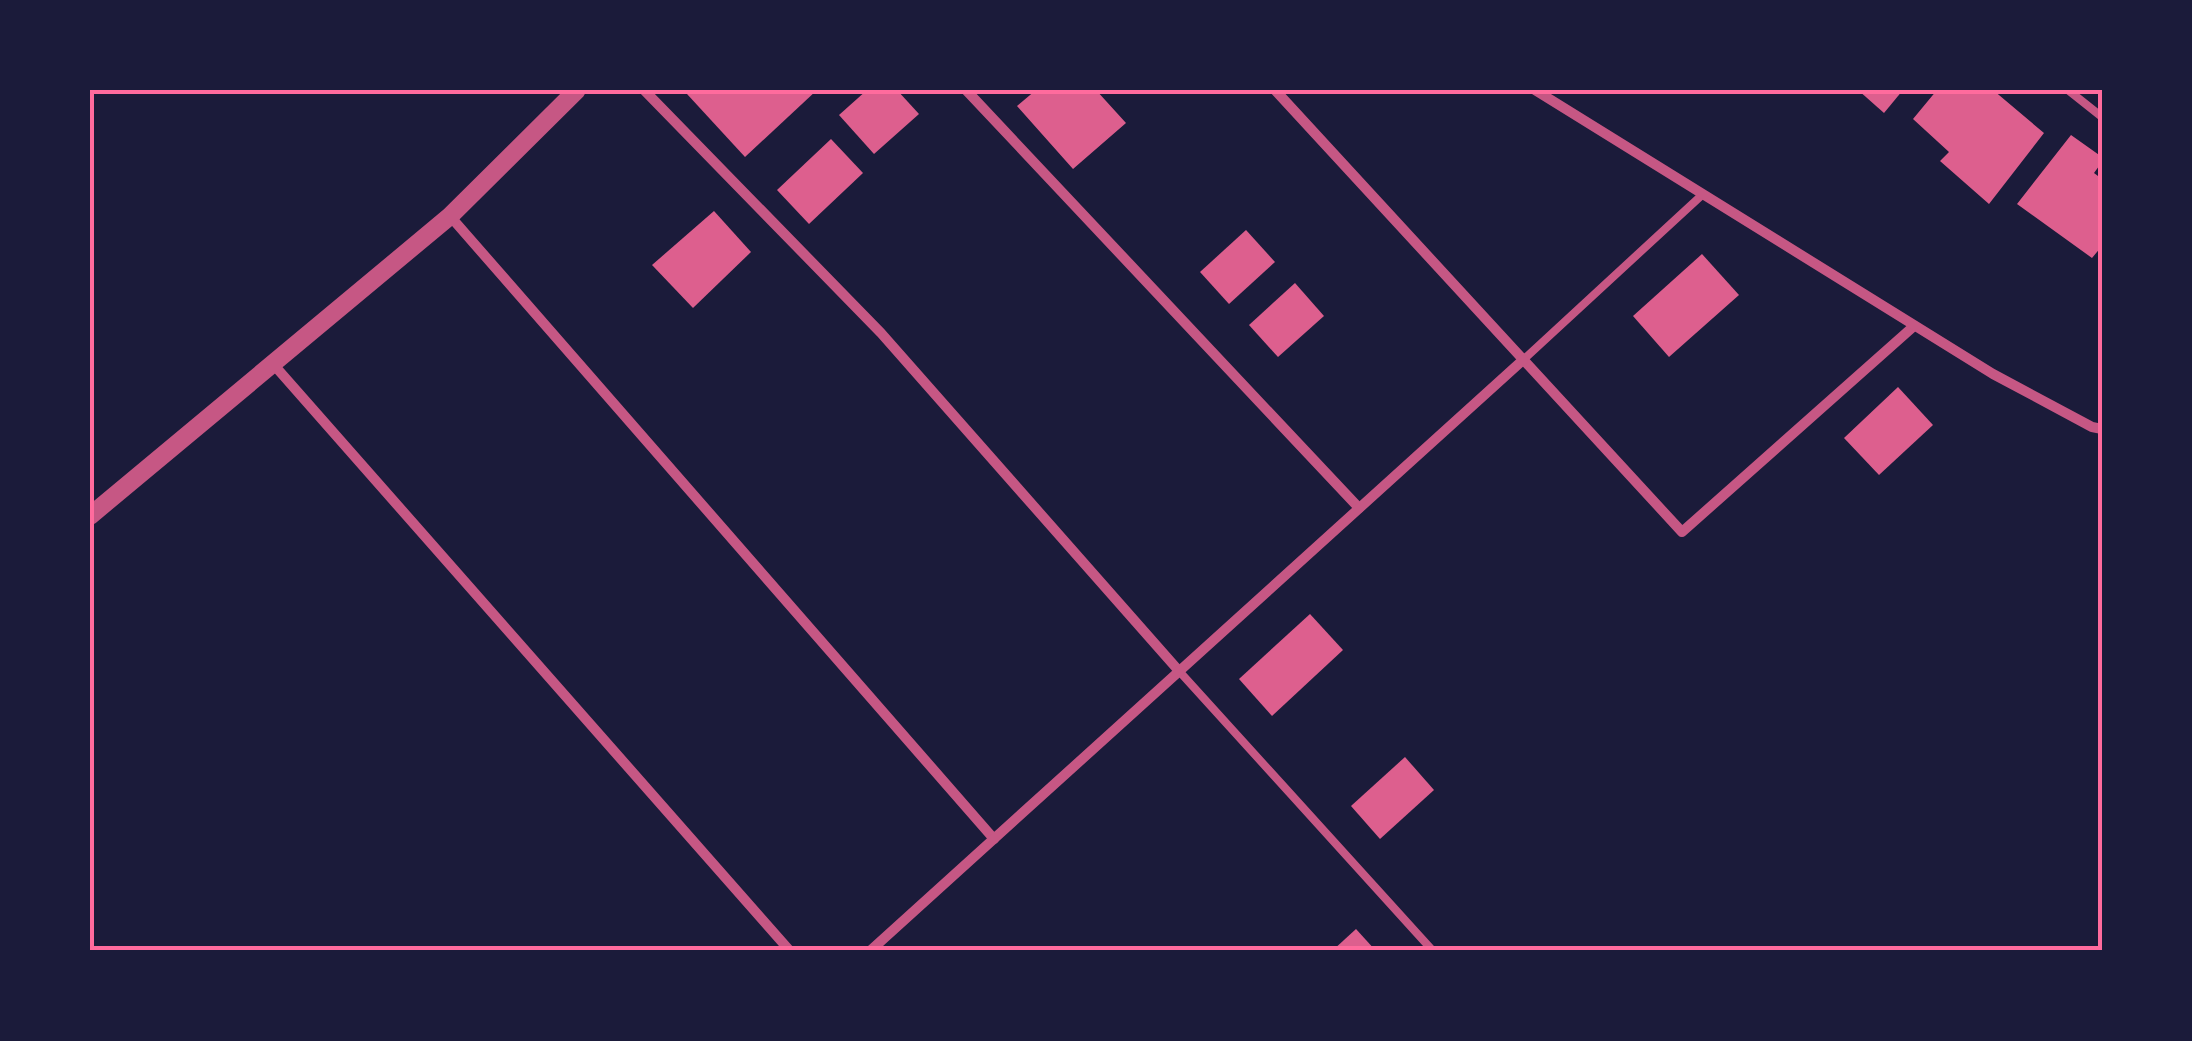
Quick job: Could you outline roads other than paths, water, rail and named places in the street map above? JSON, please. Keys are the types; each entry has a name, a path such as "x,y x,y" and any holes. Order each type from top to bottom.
{"street":[{"path":"90,516 450,216 577,90"},
{"path":"644,90 880,333 1180,671"},
{"path":"966,90 1360,508"},
{"path":"1275,90 1682,532 1914,326"},
{"path":"1535,90 1993,374 2097,428"},
{"path":"450,216 994,839"},
{"path":"870,951 1523,360"},
{"path":"274,366 790,951"}],"lane":[{"path":"2068,90 2102,117"},
{"path":"1523,360 1702,195"},
{"path":"1180,671 1433,951"}]}
